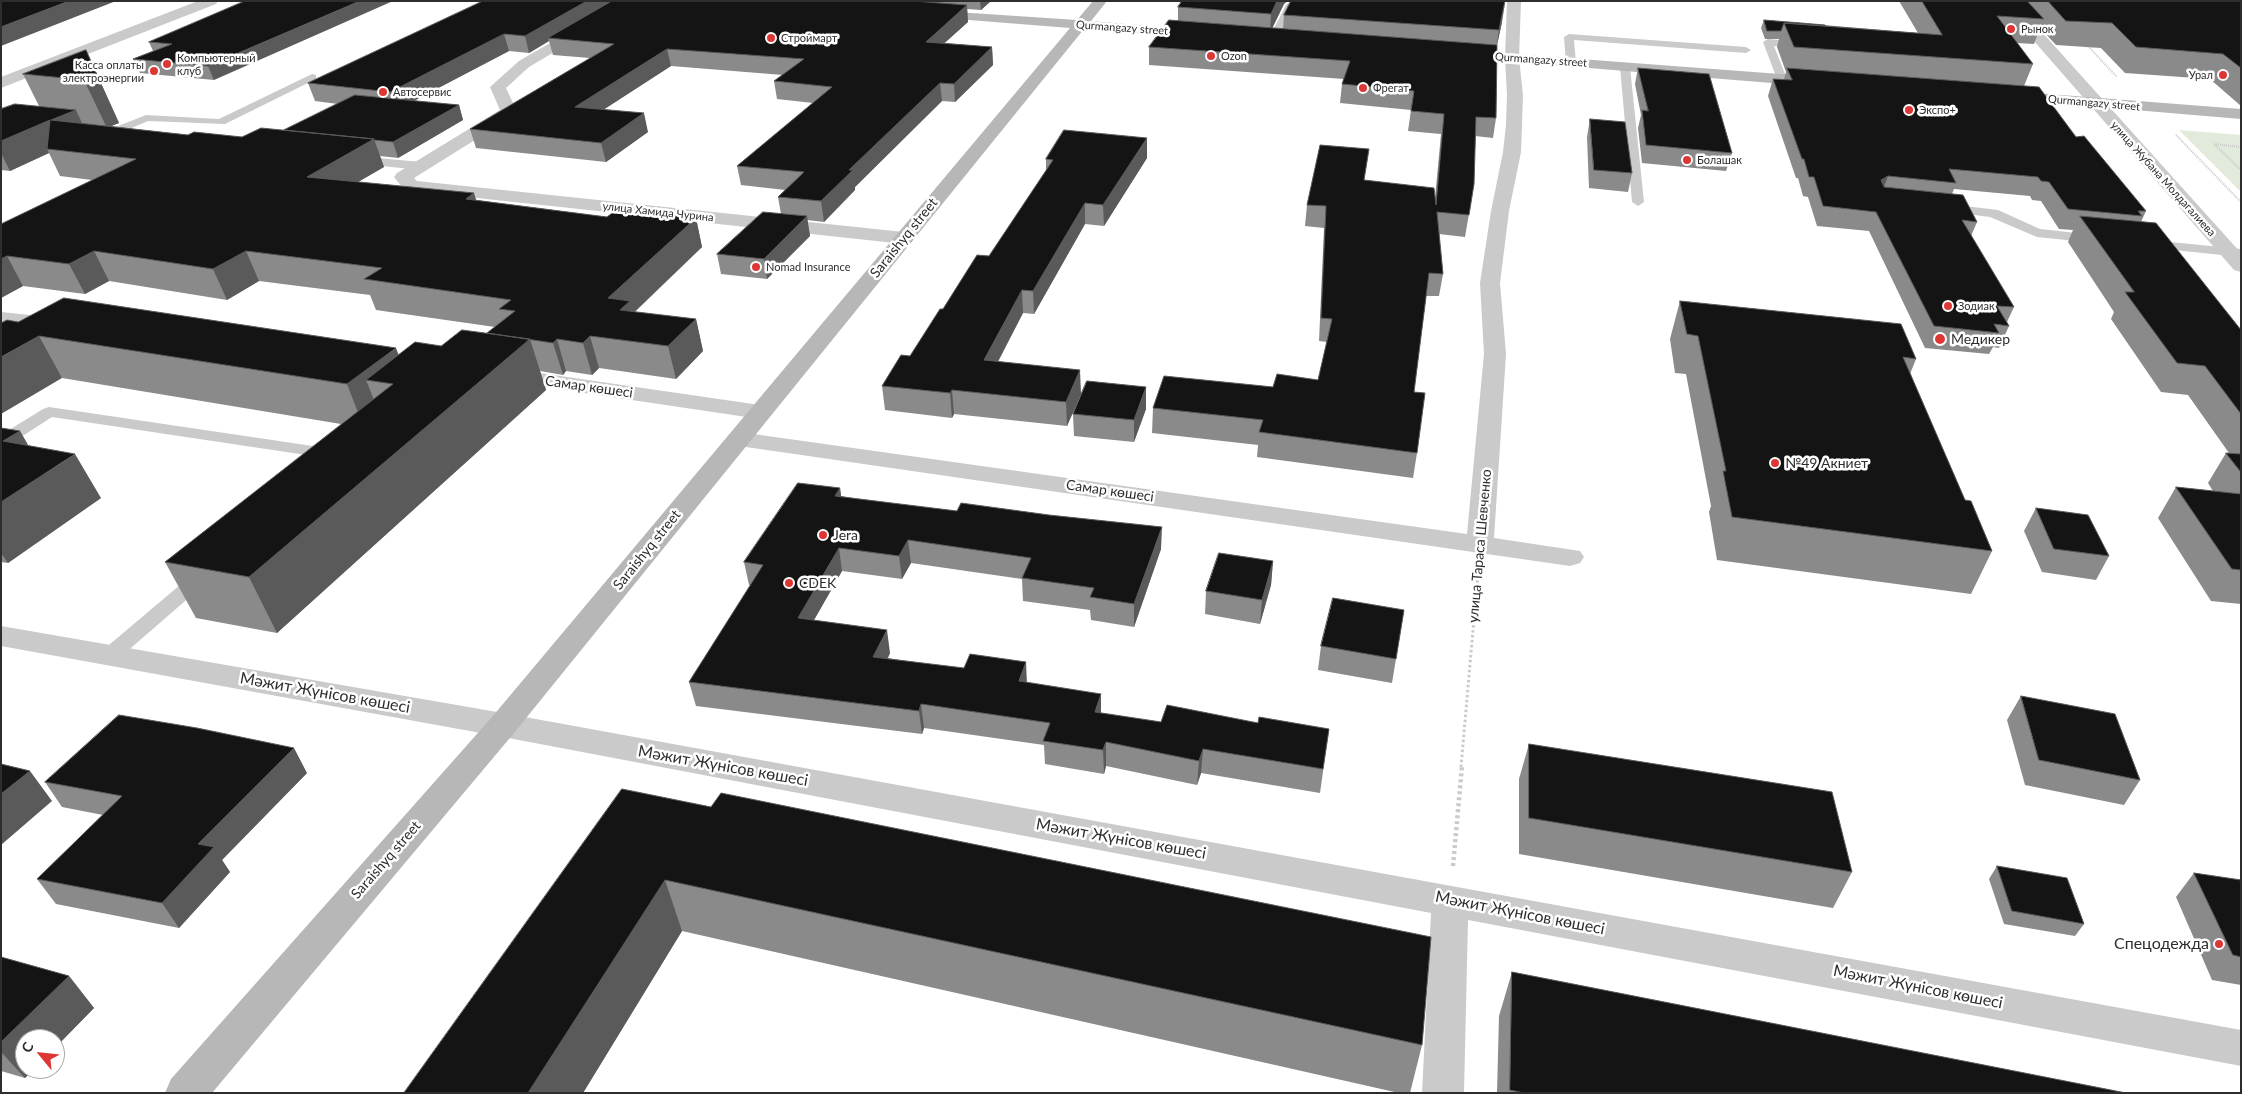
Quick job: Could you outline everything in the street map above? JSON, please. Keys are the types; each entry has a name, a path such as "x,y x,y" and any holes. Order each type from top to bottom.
{"street":[{"path":"1,83 211,1"},
{"path":"422,166 510,112 498,87 524,64 633,1"},
{"name":"Saraishyq street","path":"186,1093 503,725 1100,1"},
{"name":"улица Тараса Шевченко","path":"1480,543 1495,354 1490,282 1500,211 1512,152 1515,95 1512,58 1514,1"},
{"name":"улица Жубана Молдагалиева","path":"2006,1 2095,103 2234,252 2241,266"},
{"name":"Qurmangazy street","path":"913,12 1215,35"},
{"path":"1254,38 1292,41"},
{"name":"Qurmangazy street","path":"1447,53 1831,83"},
{"name":"Qurmangazy street","path":"1997,95 2241,114"},
{"name":"улица Хамида Чурина","path":"422,166 403,178 412,186 904,238"},
{"path":"1,318 68,326"},
{"name":"Самар көшесі","path":"479,372 760,412"},
{"name":"Самар көшесі","path":"739,438 1570,557"},
{"name":"Мәжит Жүнісов көшесі","path":"1,636 503,725 2241,1048"},
{"path":"1443,1093 1450,900"}],"lane":[{"path":"1273,40 1291,5 1302,2"},
{"path":"1571,63 1569,37 1746,50"},
{"path":"1782,79 1768,42 1815,46"},
{"path":"1625,67 1638,202"},
{"path":"109,134 146,118 221,122 312,77"},
{"path":"89,132 138,137"},
{"path":"343,158 422,166"},
{"path":"1937,207 1993,213 2037,233 2104,239"},
{"path":"2132,242 2234,252"},
{"path":"34,338 68,326"},
{"path":"1,442 49,412 347,453 328,468"},
{"path":"110,655 215,565"}],"path":[{"path":"2241,146 2214,144 2241,170"},
{"name":"улица Тараса Шевченко","path":"1450,900 1480,543"}],"green space":[{"path":"2179,130 2241,135 2241,192"}],"building":[{"path":"1,1 69,1 1,27"},
{"path":"245,1 360,1 208,66 133,59 172,44 149,42"},
{"path":"483,1 587,1 525,36 504,34 390,92 308,83"},
{"path":"612,1 913,1 967,5 926,42 992,47 954,84 940,83 849,170 853,170 821,201 778,197 804,172 737,166 832,87 774,81 804,59 667,49 575,107 644,113 601,143 470,129 614,44 548,38"},
{"path":"1182,1 1277,1 1271,14 1178,7"},
{"path":"1291,1 1505,1 1499,30 1284,15"},
{"path":"1922,1 2027,1 2044,19 1997,16 2033,64 1794,47 1784,23 1942,35"},
{"path":"2048,1 2241,1 2241,68 2223,54 2136,47 2112,23 2066,21"},
{"path":"1169,20 1497,45 1496,118 1476,117 1474,184 1469,215 1437,212 1443,274 1429,273 1414,392 1425,393 1417,453 1259,432 1263,420 1153,408 1164,376 1273,387 1277,374 1318,380 1332,319 1321,318 1326,206 1307,205 1320,145 1369,149 1364,180 1434,188 1436,205 1444,114 1411,111 1414,91 1342,84 1350,61 1149,47"},
{"path":"1764,20 1826,26 1784,23 1781,31 1767,31"},
{"path":"86,50 97,75 84,80 23,74"},
{"path":"1638,68 1709,74 1732,153 1646,145 1642,110 1648,111"},
{"path":"1787,68 2039,87 2076,137 2084,136 2146,211 2138,211 2142,216 2068,209 2049,182 2041,181 2038,177 1949,169 1956,183 1888,176 1881,180 1884,187 1963,195 1977,222 1962,220 2014,307 1997,306 2009,326 1994,324 1999,333 1934,326 1876,212 1823,206 1814,177 1809,177 1804,159 1802,159 1773,79 1792,80"},
{"path":"355,95 459,105 393,142 284,130"},
{"path":"15,104 76,110 51,120 188,135 194,132 242,137 261,128 374,139 307,177 474,193 466,199 607,217 616,210 696,218 608,298 630,301 620,310 696,319 668,346 590,336 583,343 557,339 553,343 487,333 515,311 499,309 511,300 364,279 382,268 246,251 213,269 94,251 69,264 7,256 1,259 1,224 136,159 47,149 50,120 1,141 1,109"},
{"path":"1590,119 1625,122 1632,173 1594,170"},
{"path":"1064,130 1147,138 1103,205 1085,203 1033,291 1022,290 984,360 1080,370 1066,402 952,390 950,393 882,386 901,355 910,356 940,309 943,309 977,255 989,256 1053,160 1046,159"},
{"path":"763,212 807,216 764,259 717,254"},
{"path":"2080,216 2156,223 2241,330 2241,414 2205,366 2177,363 2125,292 2134,292"},
{"path":"64,298 396,348 347,384 39,336 1,357 1,323 7,320 18,322"},
{"path":"1680,301 1901,324 1916,359 1903,357 1965,500 1971,501 1992,551 1732,517 1723,471 1726,471 1698,336 1687,334"},
{"path":"462,330 530,339 249,577 165,562 393,384 366,380 415,342 441,346"},
{"path":"1087,381 1146,387 1134,420 1073,414"},
{"path":"1,428 20,431 3,441 75,454 1,502"},
{"path":"2226,453 2241,454 2241,472"},
{"path":"798,483 840,488 835,496 957,511 961,503 1162,527 1134,604 1090,597 1094,588 1022,578 1031,558 908,540 899,556 839,548 798,618 887,630 873,657 964,668 970,654 1026,662 1019,681 1101,694 1095,712 1161,722 1167,705 1258,723 1259,717 1329,729 1323,769 1203,749 1199,761 1106,742 1103,750 1043,741 1050,723 921,704 919,711 689,682 763,565 744,562"},
{"path":"2176,487 2241,494 2241,570 2232,569"},
{"path":"2036,508 2088,515 2109,556 2054,549"},
{"path":"1219,553 1273,561 1262,600 1206,591"},
{"path":"1333,598 1404,610 1396,659 1321,646"},
{"path":"2021,696 2115,714 2140,780 2039,760"},
{"path":"119,715 197,728 294,748 198,844 214,847 162,903 37,879 122,796 45,782"},
{"path":"1529,744 1832,792 1852,872 1529,818"},
{"path":"1,764 30,771 1,794"},
{"path":"622,789 711,807 721,793 1431,937 1422,1045 665,880 528,1093 404,1093"},
{"path":"1997,866 2067,878 2084,924 2012,911"},
{"path":"2194,873 2241,880 2241,957 2233,955"},
{"path":"1,957 69,976 1,1042"},
{"path":"1512,972 2126,1093 1524,1093 1510,1090"}],"place":[{"name":"Рынок","path":"2011,29"},
{"name":"Строймарт","path":"771,38"},
{"name":"Ozon","path":"1211,56"},
{"name":"Компьютерный клуб","path":"167,64"},
{"name":"Касса оплаты электроэнергии","path":"154,71"},
{"name":"Урал","path":"2223,75"},
{"name":"Фрегат","path":"1363,88"},
{"name":"Автосервис","path":"383,92"},
{"name":"Экспо+","path":"1909,110"},
{"name":"Болашак","path":"1687,160"},
{"name":"Nomad Insurance","path":"756,267"},
{"name":"Зодиак","path":"1948,306"},
{"name":"Медикер","path":"1940,339"},
{"name":"№49 Акниет","path":"1775,463"},
{"name":"Jera","path":"823,535"},
{"name":"CDEK","path":"789,583"},
{"name":"Спецодежда","path":"2219,944"}]}
